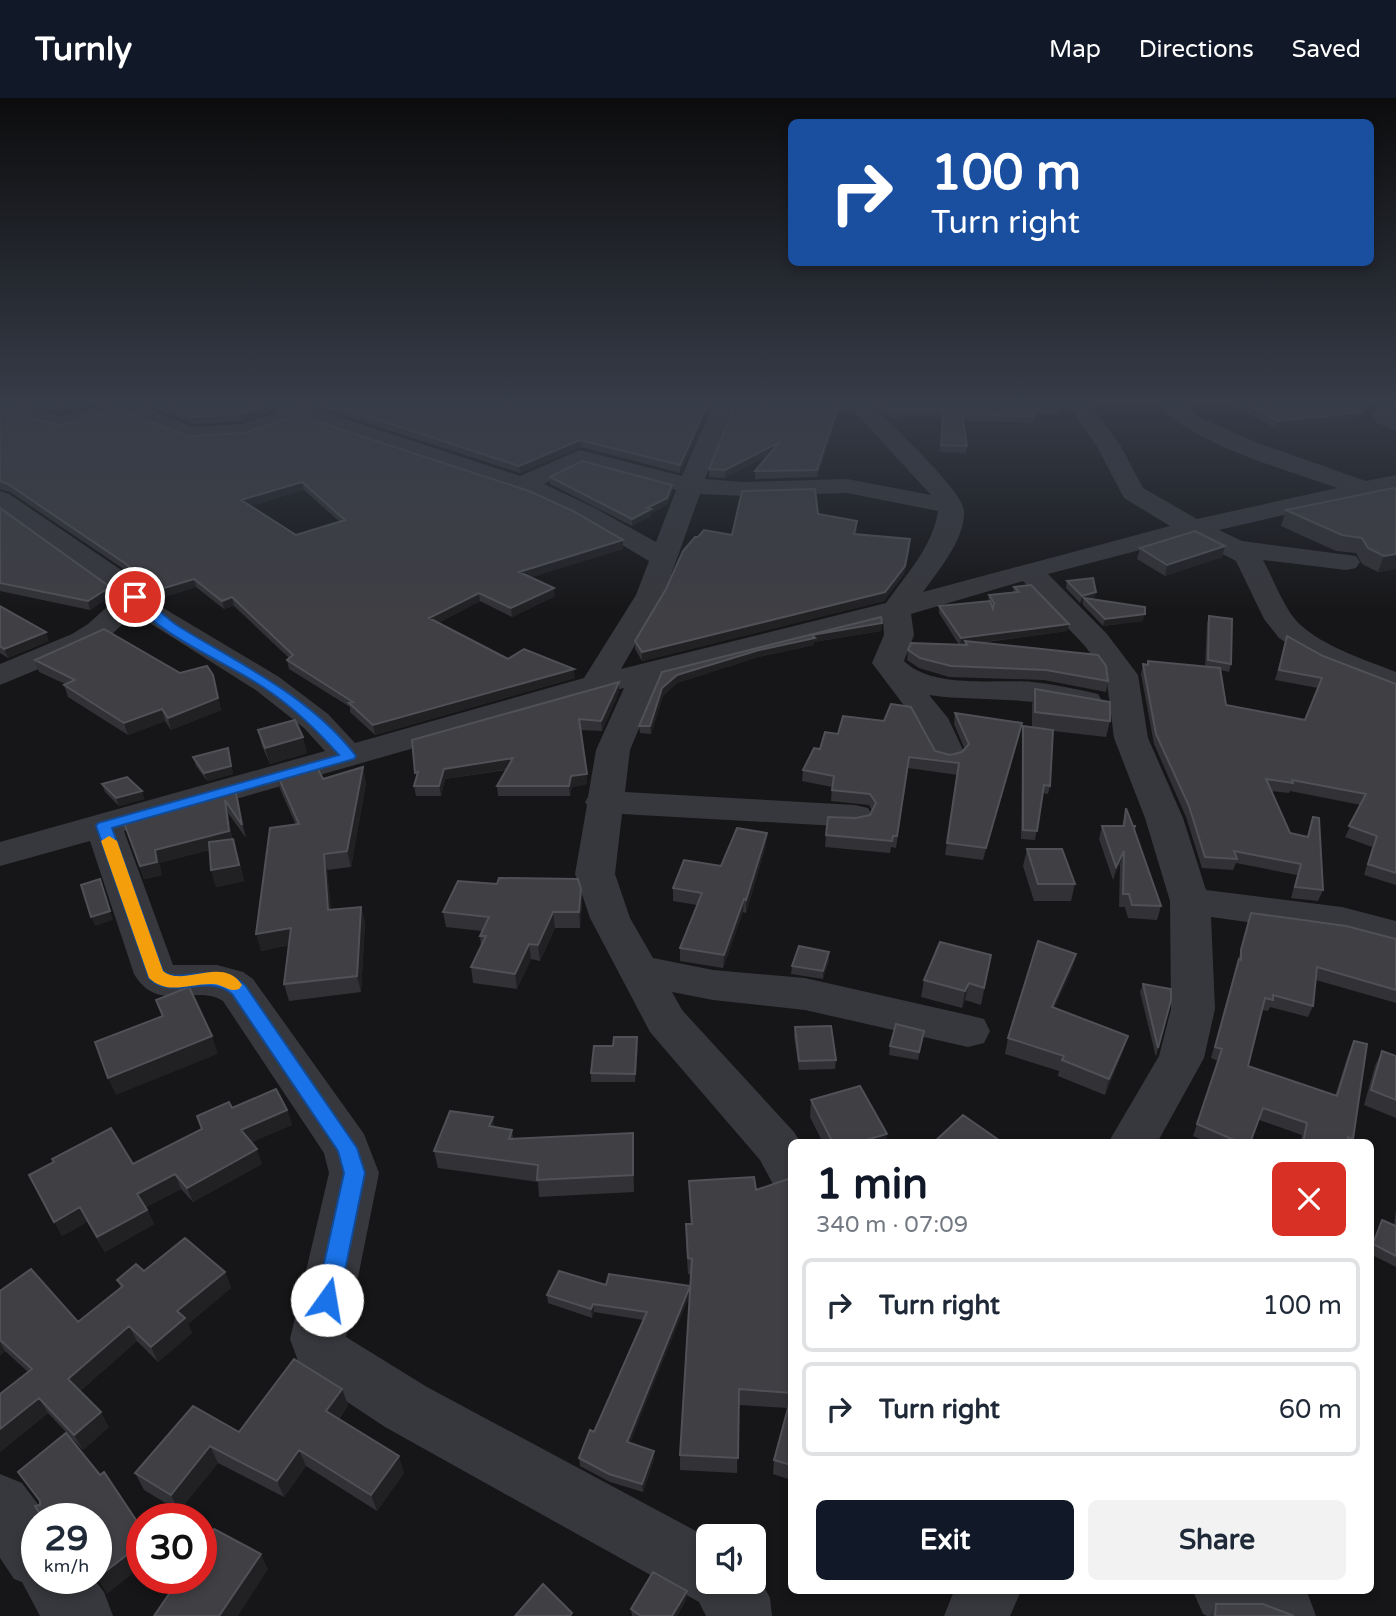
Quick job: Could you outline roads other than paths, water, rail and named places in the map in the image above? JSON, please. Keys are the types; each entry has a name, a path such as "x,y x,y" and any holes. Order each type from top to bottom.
{"street":[{"path":"479,471 522,485 584,512 663,558"},
{"path":"522,485 551,471"},
{"path":"632,471 690,486 743,489 847,486 916,501 949,504"},
{"path":"596,685 650,595 696,471"},
{"path":"922,471 942,492 951,513 944,537 896,609 899,635 888,663 931,718 948,754"},
{"path":"1121,471 1133,493 1248,557 1279,619 1290,632 1331,657 1396,682"},
{"path":"1313,471 1396,498"},
{"path":"0,854 647,671 896,609 1029,570 1193,528 1396,482"},
{"path":"0,499 101,567 150,612 173,628 268,684 316,721 348,756"},
{"path":"1236,548 1346,562"},
{"path":"1029,570 1096,639 1122,675 1131,738 1164,818 1190,901 1193,1009 1181,1058 1134,1139"},
{"path":"0,675 83,640 99,630 135,597"},
{"path":"647,671 613,750 603,802 595,874 610,918 666,1021 777,1146 788,1165"},
{"path":"894,672 938,686 1047,693 1125,709"},
{"path":"603,802 855,816"},
{"path":"104,826 155,974 163,981 214,978 229,981 238,990 347,1148 354,1173 320,1326 318,1339 322,1353 406,1407 696,1566"},
{"path":"1190,901 1342,921 1396,936"},
{"path":"639,970 713,985 805,994 968,1031"},
{"path":"0,1506 21,1534"},
{"path":"64,1594 80,1616"},
{"path":"734,1594 737,1598 739,1616"},
{"path":"978,1616 987,1594"},
{"path":"1233,1594 1283,1616"}]}
